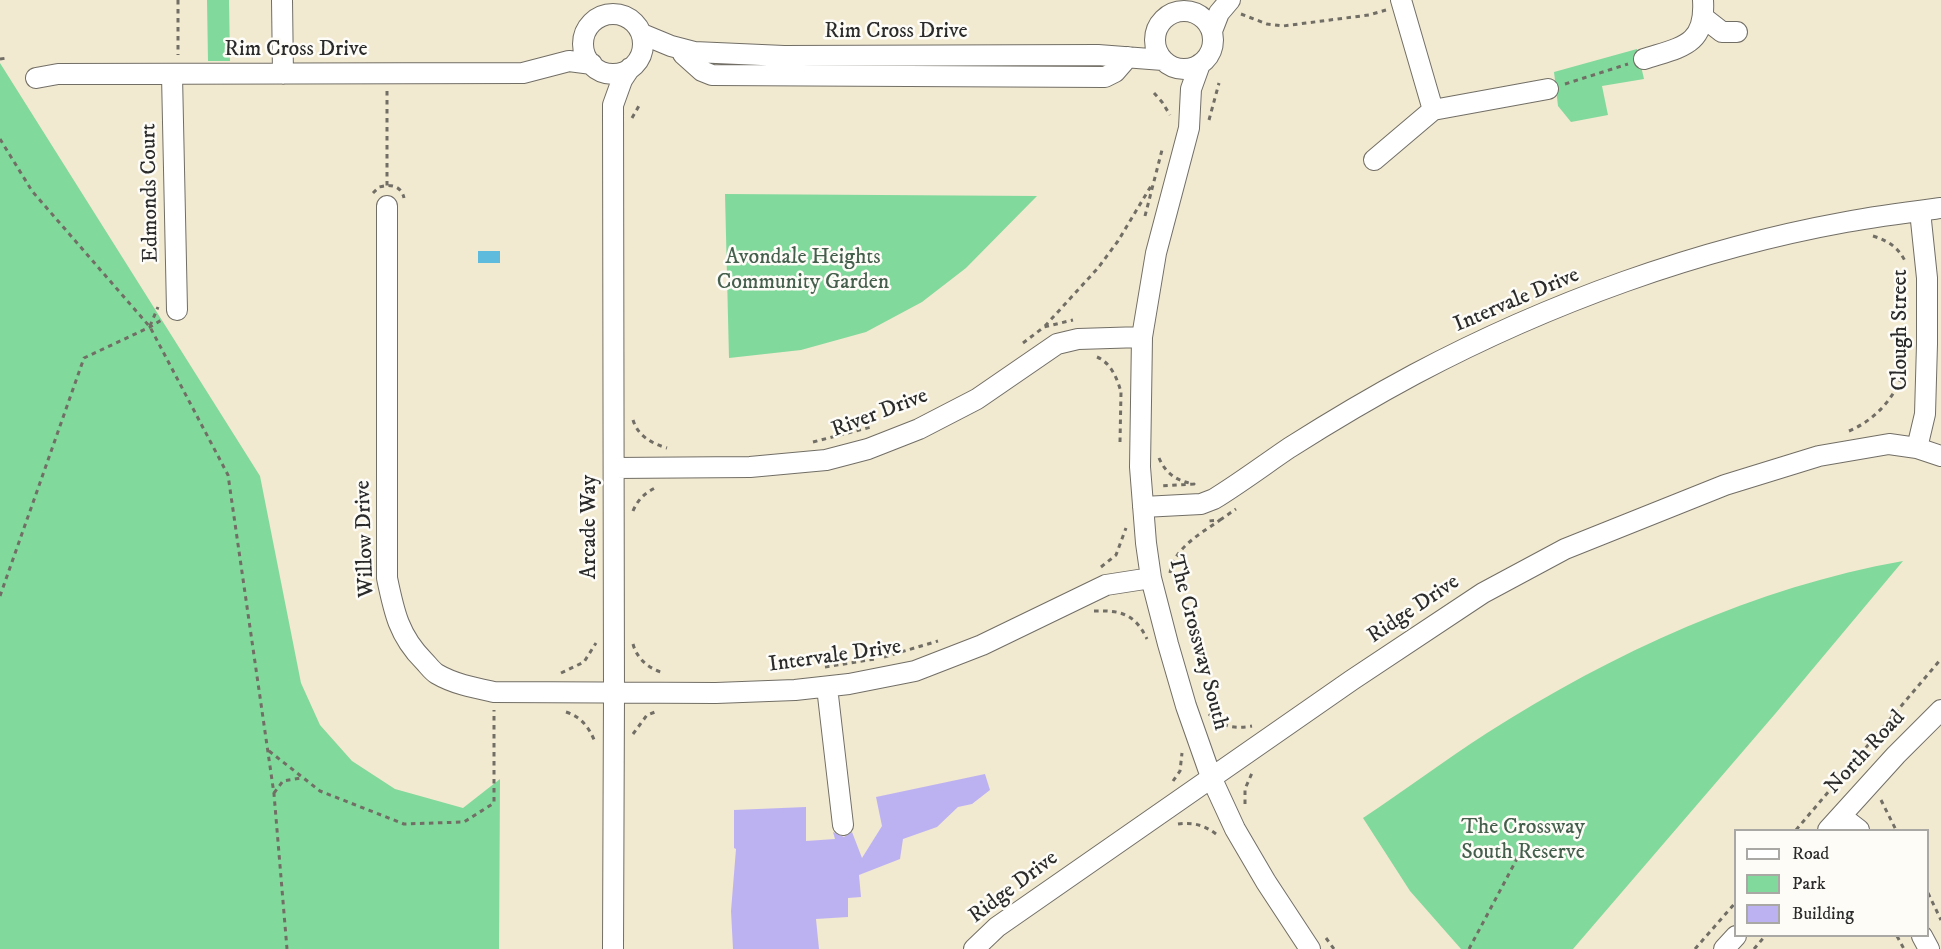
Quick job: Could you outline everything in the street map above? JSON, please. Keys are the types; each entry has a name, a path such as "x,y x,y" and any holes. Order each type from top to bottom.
{"street":[{"path":"282,0 283,74"},
{"path":"604,0 591,26 584,49 595,67 615,73 634,65 642,53 636,26 621,0"},
{"path":"1191,111 1167,63 1158,53 1155,44 1158,27 1164,18 1172,13 1220,2 1212,31"},
{"path":"1401,3 1433,110"},
{"path":"1704,9 1722,32 1737,32"},
{"path":"1644,59 1692,40 1700,30 1704,9"},
{"path":"1167,63 1186,69 1200,64 1212,50 1214,41 1208,22 1201,15 1182,10"},
{"path":"591,26 613,14 622,15 636,26"},
{"name":"Rim Cross Drive","path":"555,63 591,26"},
{"name":"Rim Cross Drive","path":"636,26 688,53"},
{"name":"Rim Cross Drive","path":"1098,55 1142,41 1158,27"},
{"name":"Rim Cross Drive","path":"634,65 662,55 688,53 784,56 1098,55 1167,63"},
{"path":"688,53 702,71 712,75 787,76 1105,77 1115,72 1128,57"},
{"name":"Rim Cross Drive","path":"36,78 58,74 175,66 283,74 523,73 555,63 575,61 595,67"},
{"name":"The Crossway South","path":"1200,64 1191,89 1189,128 1156,253 1142,338 1139,429 1149,512 1151,578 1186,706 1211,777 1235,829 1266,882 1310,949"},
{"name":"Arcade Way","path":"613,949 613,105 622,80 634,65"},
{"name":"Edmonds Court","path":"168,307 175,66"},
{"name":"Arcade Way","path":"595,67 613,105"},
{"path":"1374,160 1433,110 1548,89"},
{"name":"Willow Drive","path":"388,203 387,578 402,633 415,652 436,674 471,687 492,703 614,694"},
{"name":"Intervale Drive","path":"1149,512 1214,500 1287,449 1404,380 1485,338 1570,303 1660,269 1760,241 1846,222 1941,208"},
{"name":"Clough Street","path":"1917,448 1925,414 1927,333 1927,278 1920,211"},
{"name":"River Drive","path":"614,468 750,467 826,460 868,449 919,429 977,399 1057,344 1078,339 1142,338"},
{"name":"Ridge Drive","path":"974,949 997,927 1211,777 1483,593 1566,549 1725,485 1819,456 1889,444 1917,448 1941,456"},
{"name":"Intervale Drive","path":"614,694 716,693 827,687 915,671 982,645 1106,585 1151,578"},
{"path":"827,687 843,825"},
{"name":"North Road","path":"1834,823 1941,710"},
{"path":"1834,823 1853,829"},
{"path":"1724,949 1735,937"}],"path":[{"path":"175,66 178,0"},
{"path":"1220,2 1244,16 1267,24 1283,26 1369,15 1401,3"},
{"path":"0,59 7,58"},
{"path":"1548,89 1644,59"},
{"path":"387,74 388,203"},
{"path":"1209,121 1219,83"},
{"path":"0,139 32,191 150,327 228,475 274,794 287,949"},
{"path":"1015,350 1044,327 1098,268 1118,241 1154,181"},
{"path":"387,185 399,188 403,193 388,203 374,191 387,185"},
{"path":"1882,231 1872,235 1891,244 1900,252 1906,262 1907,272"},
{"path":"0,596 84,358 150,327 168,307"},
{"path":"1044,327 1078,319"},
{"path":"1846,432 1855,429 1876,414 1893,396 1905,370 1908,350"},
{"path":"1094,357 1101,359 1109,366 1115,375 1121,393"},
{"path":"631,415 635,428 642,435 652,443 669,449 650,449"},
{"path":"804,444 881,423"},
{"path":"1156,468 1157,457 1172,477 1194,484 1157,486"},
{"path":"1096,570 1116,555 1127,526 1149,512 1157,486 1157,477"},
{"path":"631,518 638,500 647,492 668,484"},
{"path":"1168,567 1169,575 1180,550 1237,508"},
{"path":"1203,522 1220,520"},
{"path":"1094,611 1113,611 1124,614 1141,626 1147,641"},
{"path":"632,637 634,650 640,659 656,671 666,674 655,674"},
{"path":"565,675 554,675 568,671 584,662 597,641"},
{"path":"818,668 884,657 938,641"},
{"path":"1798,829 1941,659"},
{"path":"268,750 320,791 404,824 464,822 494,803 492,703 505,710"},
{"path":"577,710 558,710 574,714 585,723 596,746"},
{"path":"631,741 640,722 647,715 661,710"},
{"path":"1208,721 1204,710 1224,726 1242,728 1255,726"},
{"path":"1170,785 1180,771 1182,753"},
{"path":"1240,798 1245,809 1245,789 1253,770 1243,776"},
{"path":"274,794 283,781 302,778"},
{"path":"1881,800 1895,829"},
{"path":"1181,819 1173,825 1197,824 1207,827 1220,838"},
{"path":"1469,949 1528,838"},
{"path":"1929,895 1941,920"},
{"path":"1695,949 1734,904"},
{"path":"1319,930 1334,949"},
{"path":"1754,949 1764,937"}],"green space":[{"path":"207,0 229,0 230,61 208,61"},
{"path":"1637,49 1644,79 1602,86 1608,115 1571,122 1558,106 1554,72"},
{"path":"0,63 260,476 301,683 320,725 352,761 395,789 463,808 500,779 499,949 0,949"},
{"name":"Avondale Heights Community Garden","path":"725,194 1037,196 966,268 922,302 866,332 801,350 729,358"},
{"name":"The Crossway South Reserve","path":"1903,561 1573,949 1461,949 1410,891 1363,818 1487,733 1584,676 1635,650 1740,606 1794,588"}],"water":[{"path":"478,251 500,251 500,263 478,263"}],"building":[{"path":"985,774 990,790 972,804 958,807 937,827 903,839 900,859 859,875 861,897 848,898 848,917 816,919 819,949 733,949 731,911 736,849 734,848 734,810 806,807 806,841 835,839 833,832 844,837 852,832 862,858 882,826 876,797"}]}
